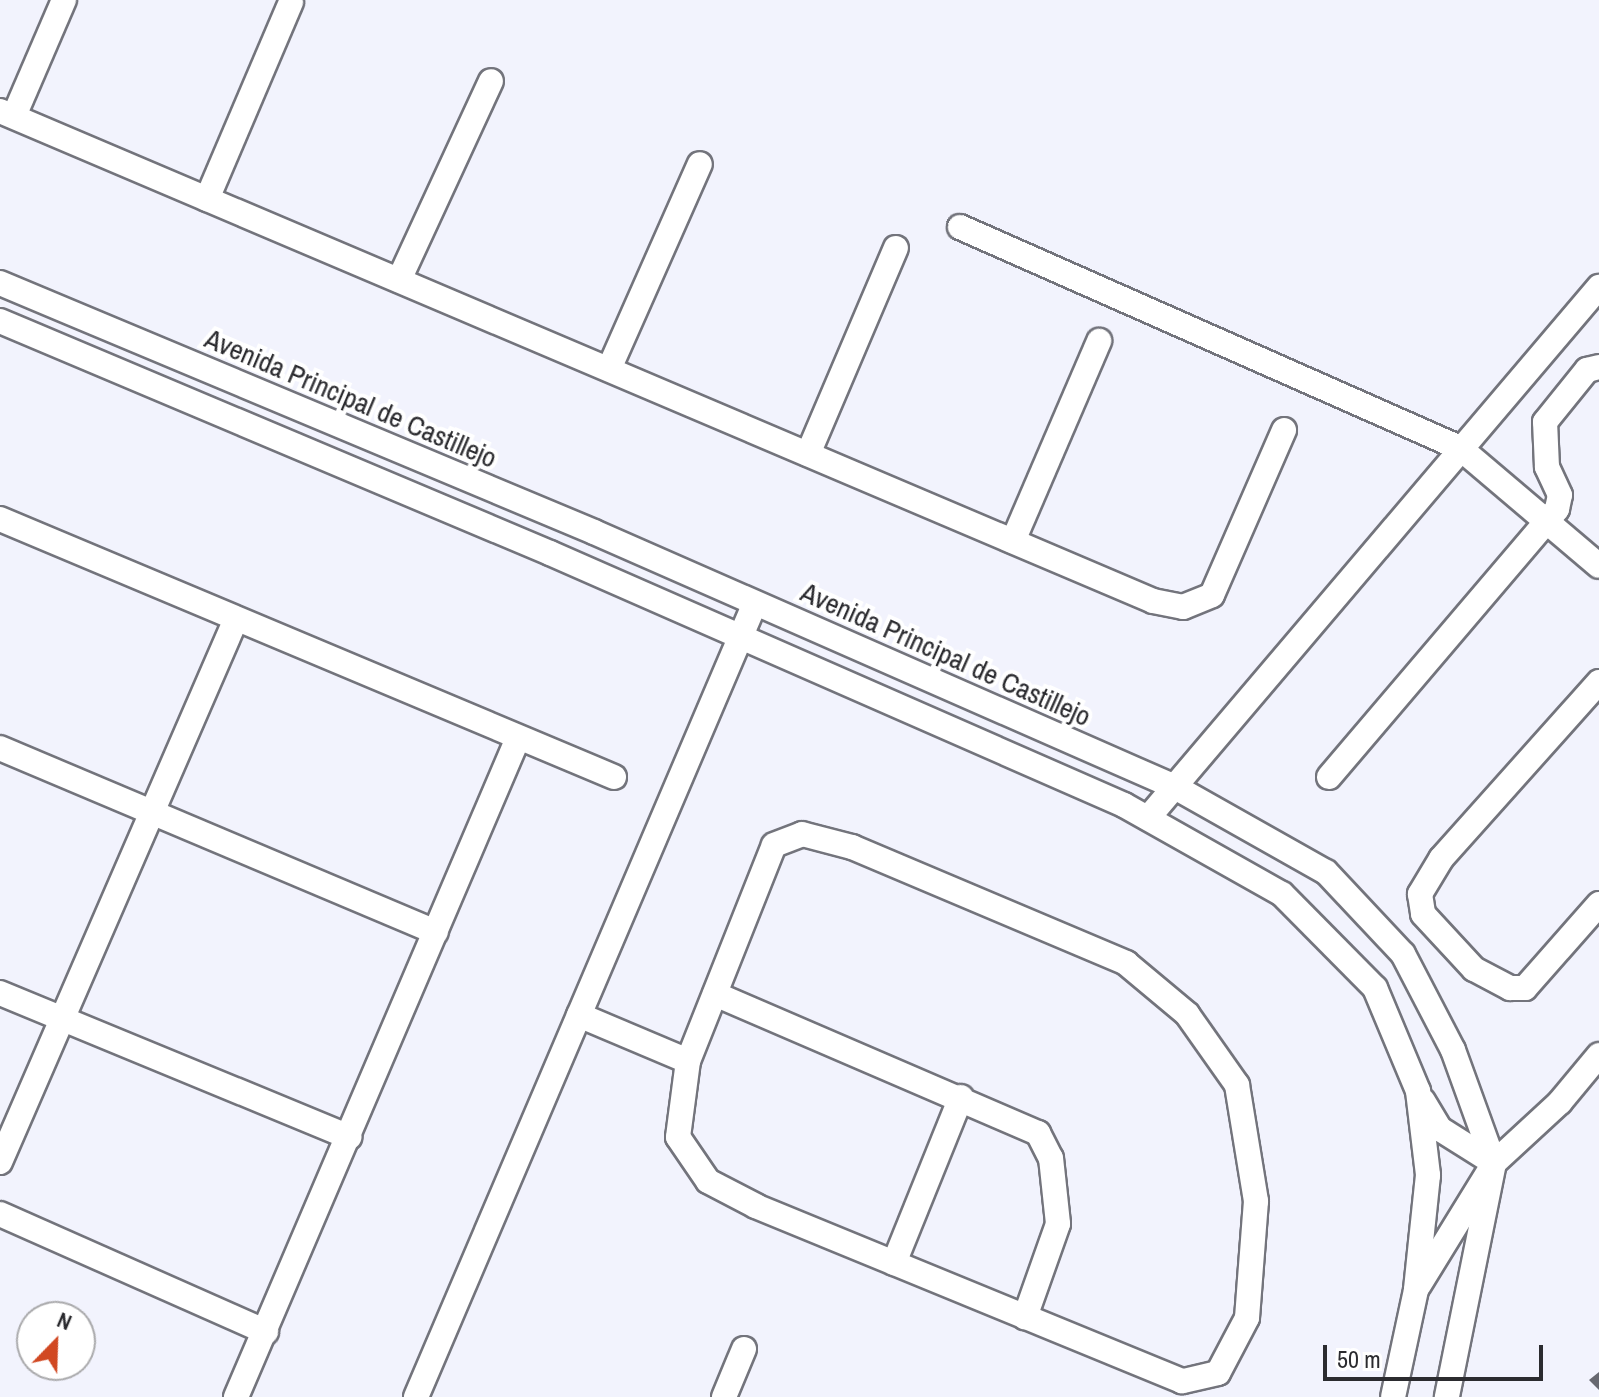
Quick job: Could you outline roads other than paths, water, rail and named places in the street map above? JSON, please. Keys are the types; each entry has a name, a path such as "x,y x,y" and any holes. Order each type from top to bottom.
{"street":[{"path":"64,0 7,114 1153,601 1183,607 1212,595 1284,430"},
{"path":"207,199 291,2"},
{"path":"399,280 491,81"},
{"path":"609,369 700,164"},
{"path":"960,227 1460,448 1599,566"},
{"path":"808,454 896,248"},
{"name":"Avenida Principal de Castillejo","path":"0,283 755,603 1175,787 1326,872 1403,954 1453,1050 1494,1163"},
{"path":"1148,818 1599,287"},
{"path":"0,321 739,636 1148,818 1282,894 1375,988 1418,1091 1440,1129 1494,1163"},
{"path":"1013,541 1099,341"},
{"path":"1329,777 1557,509 1560,495 1547,467 1545,422 1587,370 1599,367"},
{"path":"0,519 614,777"},
{"path":"416,1397 755,603"},
{"path":"0,1162 236,619"},
{"path":"1599,682 1441,859 1420,894 1423,914 1474,969 1510,988 1525,988 1599,904"},
{"path":"236,1397 518,738"},
{"path":"0,748 436,932"},
{"path":"802,834 852,847 1126,963 1187,1014 1237,1085 1256,1201 1247,1318 1218,1373 1182,1381 894,1263 708,1181 678,1137 688,1061 715,994 774,845 802,834"},
{"path":"0,993 349,1137"},
{"path":"715,994 961,1097 1038,1133 1051,1158 1058,1224 1025,1317"},
{"path":"579,1015 688,1061"},
{"path":"1416,1290 1494,1163 1560,1102 1599,1055"},
{"path":"1393,1397 1416,1290 1428,1175 1418,1091"},
{"path":"894,1263 961,1097"},
{"path":"1447,1397 1494,1163"},
{"path":"0,1214 266,1332"},
{"path":"724,1397 744,1349"}]}
